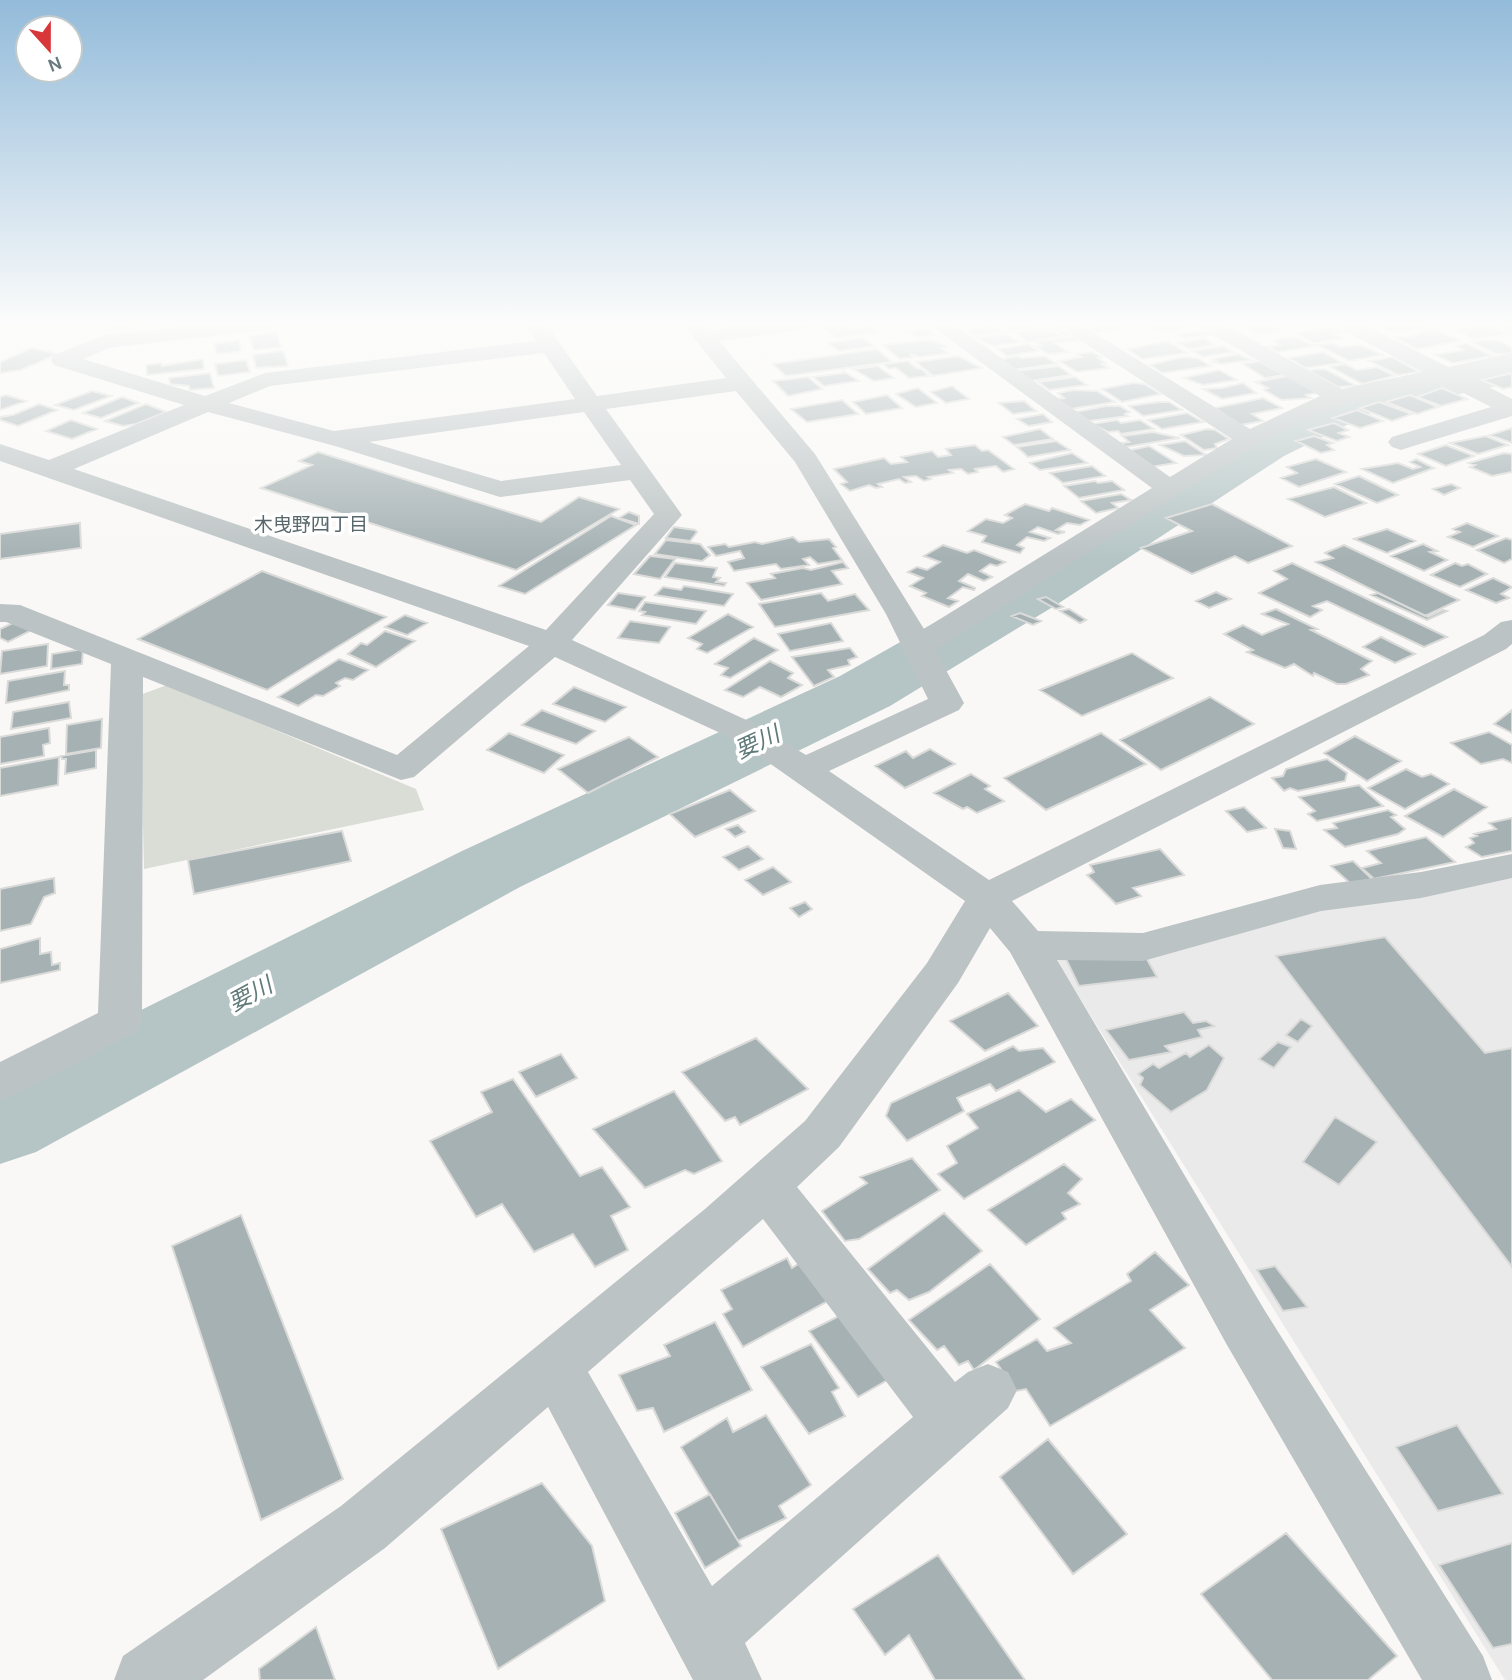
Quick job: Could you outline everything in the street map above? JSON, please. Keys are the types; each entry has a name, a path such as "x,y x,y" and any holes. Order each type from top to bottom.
{"street":[{"path":"200,402 500,489 638,471"},
{"path":"0,483 209,402"},
{"path":"334,439 589,402"},
{"path":"0,613 9,612 401,769 552,643 668,515 592,402"},
{"path":"758,402 806,459 923,655 947,703 790,761"},
{"path":"1049,402 1171,489"},
{"path":"1190,402 1249,439"},
{"path":"923,655 1249,439 1326,402"},
{"path":"1401,442 1512,408"},
{"path":"0,452 552,643 741,730 987,897 1027,945 1246,1328 1459,1680"},
{"path":"147,1680 363,1527 555,1366 822,1134 943,973 987,897 1495,642 1512,629"},
{"path":"0,1082 120,1021 127,659"},
{"path":"1027,945 1143,947 1320,898 1420,885 1512,866"},
{"path":"555,1366 717,1658 970,1406 765,1185"}],"shaded area":[{"path":"167,685 416,789 424,810 144,869 140,695"},
{"path":"1512,875 1512,1680 1505,1680 1051,952"}],"building":[{"path":"0,402 22,402 0,410"},
{"path":"62,402 94,402 74,410 55,405"},
{"path":"109,402 139,403 101,418 83,413"},
{"path":"845,402 858,414 807,422 791,409"},
{"path":"853,402 896,402 902,408 866,414"},
{"path":"909,402 937,403 916,407"},
{"path":"1026,402 1036,411 1013,414 999,403"},
{"path":"1062,402 1112,402 1071,409"},
{"path":"1170,402 1182,410 1143,416 1129,406"},
{"path":"1242,402 1271,402 1282,408 1252,414 1263,421 1240,425 1215,408"},
{"path":"1380,402 1412,414 1392,421 1360,408"},
{"path":"1387,402 1427,402 1438,407 1417,414"},
{"path":"1431,402 1454,402 1441,406"},
{"path":"39,404 57,410 18,426 0,420 0,417 13,415"},
{"path":"146,404 166,412 136,424 123,426 105,421"},
{"path":"1120,406 1130,412 1125,414 1128,416 1089,421 1075,412"},
{"path":"1357,410 1383,421 1360,428 1333,418"},
{"path":"1187,413 1203,422 1162,429 1148,420"},
{"path":"1043,414 1052,422 1029,426 1017,419"},
{"path":"71,420 97,429 72,439 46,431"},
{"path":"1117,420 1121,423 1140,420 1154,429 1121,434 1118,431 1108,432 1092,424"},
{"path":"1334,423 1348,430 1339,433 1349,437 1337,441 1308,430"},
{"path":"1512,428 1512,443 1490,435"},
{"path":"1040,429 1053,439 1014,445 1003,437"},
{"path":"1207,429 1215,430 1229,439 1215,444 1217,448 1204,450 1181,435"},
{"path":"1153,432 1180,438 1126,447 1121,443 1129,442 1122,436"},
{"path":"1314,436 1333,443 1327,445 1334,450 1321,453 1296,441"},
{"path":"1486,436 1508,445 1478,454 1450,443"},
{"path":"1056,441 1070,450 1028,457 1017,447"},
{"path":"1185,441 1206,455 1184,456 1160,445"},
{"path":"975,445 982,451 988,450 1014,469 1003,472 996,466 975,469 978,472 968,474 961,469 949,470 953,473 928,477 931,479 924,481 916,476 904,477 911,482 905,483 899,479 878,484 882,487 869,485 850,491 841,484 847,482 834,469 884,458 891,464 907,462 901,457 932,451 938,457 951,455 946,449"},
{"path":"1446,445 1474,456 1446,466 1418,454"},
{"path":"1149,446 1176,463 1150,467 1126,451"},
{"path":"318,452 541,522 579,497 619,509 516,570 261,488 312,465 299,461"},
{"path":"1072,453 1087,463 1040,470 1030,463"},
{"path":"1504,453 1512,454 1512,472 1492,476 1470,467 1475,465 1469,463"},
{"path":"1316,459 1346,472 1299,487 1281,478 1297,473 1287,467"},
{"path":"1416,459 1434,468 1393,483 1362,469 1398,463 1413,469 1420,467 1410,462"},
{"path":"1092,466 1105,476 1063,483 1050,473"},
{"path":"1359,476 1398,495 1377,503 1335,484"},
{"path":"1112,481 1124,490 1079,498 1064,486"},
{"path":"1451,484 1460,488 1444,495 1433,489"},
{"path":"1334,487 1366,503 1325,517 1288,499"},
{"path":"1121,494 1131,500 1112,503 1118,508 1096,513 1081,501"},
{"path":"1025,504 1049,511 1052,508 1089,520 1080,525 1067,523 1056,530 1065,532 1058,534 1038,527 1030,532 1050,538 1044,541 1027,537 1017,545 1024,548 1020,553 982,542 986,536 968,531 986,519 1003,523 1012,518 1005,515"},
{"path":"1212,504 1292,546 1248,563 1235,556 1192,574 1141,548 1192,531 1166,518"},
{"path":"629,512 639,516 639,524 619,518"},
{"path":"611,516 636,525 525,594 499,586"},
{"path":"80,523 81,548 0,559 0,534"},
{"path":"1467,523 1498,536 1473,547 1448,537 1460,532 1453,529"},
{"path":"674,527 697,532 690,541 666,538"},
{"path":"1387,529 1415,541 1387,553 1354,539"},
{"path":"793,537 799,542 829,539 842,560 818,564 810,557 803,559 809,565 781,569 776,564 734,571 728,562 744,558 740,551 716,556 708,547 725,544 729,547 755,542 762,544"},
{"path":"1506,538 1512,540 1512,559 1504,563 1477,550"},
{"path":"666,540 700,544 710,555 702,561 655,554"},
{"path":"1423,544 1437,551 1430,552 1447,560 1424,571 1391,556"},
{"path":"943,545 967,553 974,550 1005,562 997,566 990,564 980,571 992,577 984,581 968,574 959,581 975,588 963,587 948,598 958,601 949,607 922,596 926,593 910,586 923,578 908,572 917,567 927,570 940,562 924,556"},
{"path":"1344,545 1459,600 1425,616 1316,562 1333,558 1325,553"},
{"path":"650,556 675,559 660,579 634,574"},
{"path":"843,562 848,568 832,571 842,584 761,600 747,583 775,578 771,574 803,568 811,570"},
{"path":"675,563 717,568 713,577 720,578 716,582 726,583 724,586 665,577"},
{"path":"1292,563 1447,637 1424,647 1327,601 1313,606 1322,610 1310,617 1259,593 1287,579 1274,571"},
{"path":"1455,563 1462,566 1468,564 1487,574 1460,587 1431,575"},
{"path":"262,571 386,617 267,690 138,639"},
{"path":"1493,578 1512,587 1501,594 1509,598 1496,603 1466,590"},
{"path":"684,586 733,594 724,606 655,595 663,587 681,590"},
{"path":"1216,592 1231,599 1209,608 1196,601"},
{"path":"618,593 645,597 635,610 608,605"},
{"path":"821,593 828,601 855,594 869,610 775,627 759,604"},
{"path":"1378,593 1428,617 1443,610 1447,611 1427,620 1371,595"},
{"path":"1046,597 1063,607 1056,609 1038,599"},
{"path":"645,602 706,611 696,624 642,615 645,612 639,611"},
{"path":"1069,609 1086,620 1080,623 1060,611"},
{"path":"1276,609 1372,661 1361,669 1369,675 1346,684 1337,684 1314,673 1313,676 1294,664 1285,668 1247,652 1253,650 1224,634 1243,625 1262,635 1288,624 1262,614"},
{"path":"1020,613 1041,621 1033,625 1012,616"},
{"path":"728,614 753,627 707,653 697,649 702,644 688,638"},
{"path":"405,615 427,623 407,635 385,627"},
{"path":"630,621 670,627 659,643 618,638"},
{"path":"15,622 34,629 8,642 0,638 0,629"},
{"path":"831,623 843,641 790,651 778,634"},
{"path":"385,631 415,641 376,667 348,654 361,643 367,645"},
{"path":"1381,637 1415,654 1395,663 1363,647"},
{"path":"754,638 778,650 730,678 721,675 728,668 715,664"},
{"path":"48,644 47,666 0,674 2,651"},
{"path":"850,648 857,657 848,660 850,665 828,670 834,677 814,686 792,657"},
{"path":"83,649 82,664 51,669 52,654"},
{"path":"1132,653 1173,678 1082,716 1040,690"},
{"path":"339,659 368,670 353,680 345,678 336,683 340,686 323,696 316,695 298,706 278,697"},
{"path":"770,661 793,673 788,678 802,685 781,697 760,687 743,697 725,690"},
{"path":"65,671 64,685 69,685 69,690 6,703 8,681"},
{"path":"574,687 626,707 605,722 553,704"},
{"path":"1210,697 1254,724 1161,770 1120,740"},
{"path":"69,702 71,718 11,729 13,712"},
{"path":"542,710 595,731 576,744 522,725"},
{"path":"1512,710 1512,733 1494,724"},
{"path":"102,719 101,748 66,754 67,725"},
{"path":"49,728 50,743 43,745 44,756 0,764 0,737"},
{"path":"1489,732 1512,745 1512,763 1503,759 1481,764 1451,743"},
{"path":"509,733 564,755 544,773 487,750"},
{"path":"1101,733 1146,764 1046,810 1004,778"},
{"path":"1355,736 1401,761 1367,781 1324,753"},
{"path":"629,737 658,757 588,793 558,769"},
{"path":"930,749 955,764 905,788 875,766 906,751 913,758"},
{"path":"96,750 96,768 65,774 66,759 61,756"},
{"path":"59,757 58,785 0,796 0,768"},
{"path":"1327,759 1347,773 1345,781 1298,791 1290,788 1284,791 1272,778 1283,776 1286,769"},
{"path":"1406,769 1422,777 1431,774 1449,784 1405,809 1368,788"},
{"path":"971,774 990,786 985,789 1004,801 977,813 967,807 963,809 934,793"},
{"path":"1359,785 1383,806 1317,821 1308,814 1315,811 1299,797"},
{"path":"1454,789 1487,807 1443,837 1405,816"},
{"path":"730,790 755,811 695,837 670,814"},
{"path":"1244,807 1266,828 1247,832 1226,811"},
{"path":"1388,810 1396,815 1391,817 1405,829 1398,834 1345,847 1324,830 1337,828 1333,823"},
{"path":"1512,818 1512,851 1482,857 1466,847 1474,843 1470,838 1477,836 1474,834 1496,829 1489,823"},
{"path":"738,825 745,832 735,837 726,829"},
{"path":"1275,829 1290,831 1296,849 1283,848"},
{"path":"342,831 351,861 194,894 188,860"},
{"path":"1426,837 1455,862 1374,879 1362,868 1381,863 1367,851"},
{"path":"748,846 763,859 739,870 723,857"},
{"path":"1160,849 1184,875 1133,888 1141,896 1116,904 1087,875 1094,872 1090,865"},
{"path":"1353,861 1372,879 1351,884 1331,866"},
{"path":"773,867 791,882 763,895 745,880"},
{"path":"54,878 55,893 44,897 31,924 0,931 0,889"},
{"path":"805,902 812,909 799,917 790,908"},
{"path":"1385,937 1485,1053 1512,1048 1512,1267 1276,956"},
{"path":"40,938 40,954 51,952 52,965 60,963 60,970 0,983 0,949"},
{"path":"1144,954 1157,977 1079,986 1066,959"},
{"path":"1008,993 1038,1026 985,1051 950,1021"},
{"path":"1184,1012 1193,1023 1206,1021 1214,1026 1198,1030 1202,1037 1165,1046 1171,1052 1129,1060 1106,1030"},
{"path":"1301,1019 1312,1026 1298,1042 1286,1035"},
{"path":"756,1038 808,1089 740,1125 735,1117 725,1121 682,1072"},
{"path":"1278,1042 1291,1047 1274,1068 1259,1059"},
{"path":"1209,1045 1224,1058 1207,1090 1171,1112 1140,1085 1143,1078 1138,1074 1153,1064 1159,1068 1186,1053 1190,1057"},
{"path":"1013,1046 1019,1051 1043,1048 1055,1062 996,1091 990,1084 957,1098 964,1111 907,1141 886,1116 891,1103"},
{"path":"561,1054 577,1078 536,1097 519,1072"},
{"path":"513,1079 580,1176 602,1167 630,1207 611,1216 628,1250 595,1267 573,1234 534,1252 502,1204 476,1217 430,1141 492,1112 481,1092"},
{"path":"1019,1090 1046,1112 1071,1099 1095,1120 964,1199 938,1174 957,1163 947,1146 978,1128 967,1114"},
{"path":"674,1091 722,1161 694,1174 685,1170 645,1188 593,1129"},
{"path":"1335,1117 1377,1142 1339,1185 1303,1162"},
{"path":"912,1158 940,1190 859,1239 845,1241 822,1211 867,1183 860,1177"},
{"path":"1064,1164 1082,1179 1068,1193 1080,1204 1062,1213 1066,1219 1026,1245 988,1210"},
{"path":"944,1213 982,1251 929,1292 909,1300 897,1290 890,1293 868,1269"},
{"path":"241,1215 343,1479 261,1520 172,1246"},
{"path":"1155,1252 1189,1285 1150,1310 1185,1348 1050,1426 1026,1389 1016,1391 996,1362 1037,1339 1047,1351 1071,1343 1054,1328 1131,1281 1127,1274"},
{"path":"787,1258 792,1268 801,1262 830,1300 743,1347 723,1314 732,1309 721,1290"},
{"path":"990,1264 1040,1319 974,1370 968,1361 959,1365 944,1346 937,1350 909,1320"},
{"path":"1275,1266 1307,1307 1283,1311 1257,1270"},
{"path":"841,1315 891,1378 858,1397 809,1331"},
{"path":"715,1322 752,1390 664,1432 653,1408 637,1411 619,1375 670,1356 664,1345"},
{"path":"811,1344 839,1388 832,1392 845,1416 809,1434 761,1367"},
{"path":"766,1415 811,1485 779,1506 786,1518 738,1541 681,1447 727,1418 733,1432"},
{"path":"1457,1425 1503,1494 1438,1511 1396,1447"},
{"path":"1048,1439 1127,1534 1073,1574 1000,1477"},
{"path":"542,1483 592,1546 605,1601 498,1669 441,1529"},
{"path":"710,1494 741,1546 705,1568 675,1513"},
{"path":"1286,1533 1397,1656 1368,1680 1272,1680 1201,1594"},
{"path":"1512,1543 1512,1644 1493,1648 1439,1565"},
{"path":"938,1555 1025,1680 935,1680 909,1635 885,1655 853,1609"},
{"path":"316,1627 335,1680 260,1680 259,1669"}],"waterway":[{"name":"要川","path":"0,1125 491,869 865,691 1034,592 1265,445 1353,402"}],"district":[{"name":"木曳野四丁目","path":"311,524"}]}
